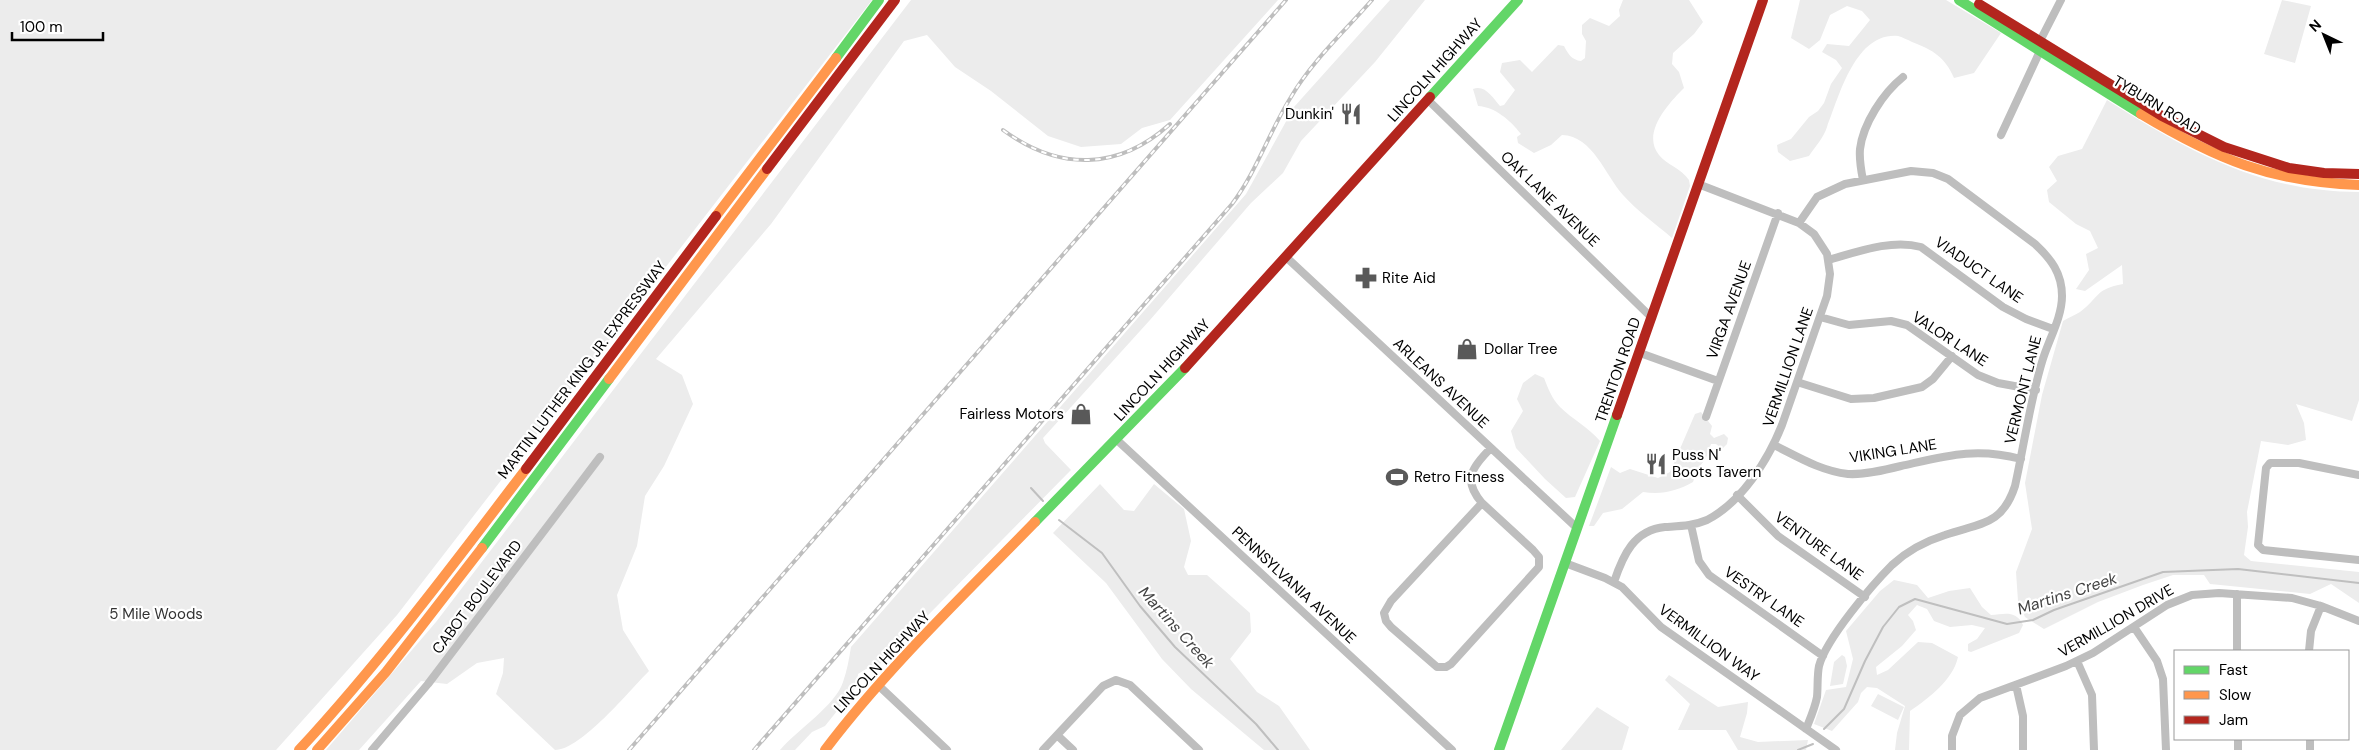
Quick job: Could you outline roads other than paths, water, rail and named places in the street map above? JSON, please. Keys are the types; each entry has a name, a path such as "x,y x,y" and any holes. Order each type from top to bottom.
{"main road":[{"name":"MARTIN LUTHER KING JR. EXPRESSWAY","path":"299,750 354,690 412,619 879,0"},
{"name":"MARTIN LUTHER KING JR. EXPRESSWAY","path":"317,750 386,672 427,620 895,0"},
{"name":"TRENTON ROAD","path":"1499,750 1763,0"},
{"name":"TYBURN ROAD","path":"1959,0 2167,120 2234,152 2294,169 2332,174 2359,174"},
{"name":"TYBURN ROAD","path":"1974,0 2040,46 2177,135 2218,157 2247,168 2286,179 2315,184 2359,185"},
{"name":"LINCOLN HIGHWAY","path":"825,750 878,685 1192,362 1518,1"}],"street":[{"path":"2001,135 2061,0"},
{"path":"1863,180 1860,148 1866,129 1890,89 1903,77"},
{"name":"OAK LANE AVENUE","path":"1428,100 1652,318"},
{"name":"VERMONT LANE","path":"1800,223 1817,197 1822,193 1845,184 1911,171 1922,171 1940,175 2026,236 2052,262 2059,277 2062,300 2041,364 2012,495 1998,515 1976,527 1944,535 1918,546 1894,564 1837,632 1823,656 1818,673 1816,699 1806,729"},
{"name":"VERMILLION LANE","path":"1614,582 1623,557 1640,536 1657,528 1691,525 1709,519 1737,495 1760,471 1774,445 1820,317 1830,283 1828,260 1820,241 1800,223 1698,184"},
{"name":"VIRGA AVENUE","path":"1706,417 1778,213"},
{"name":"VIADUCT LANE","path":"1828,260 1893,245 1907,244 1921,247 2003,307 2026,319 2053,329"},
{"name":"ARLEANS AVENUE","path":"1286,257 1577,528"},
{"name":"VALOR LANE","path":"1820,317 1849,325 1899,322 1913,328 1988,380 2036,390"},
{"path":"1640,353 1718,381"},
{"path":"1797,382 1851,400 1874,398 1922,387 1933,379 1952,356"},
{"name":"PENNSYLVANIA AVENUE","path":"1117,440 1452,750"},
{"name":"VIKING LANE","path":"1774,445 1811,464 1850,474 1893,468 1967,453 1992,452 2021,459"},
{"path":"1482,503 1391,601 1384,613 1386,621 1391,627 1436,667 1446,667 1451,664 1539,567 1538,557 1533,550 1482,503 1472,487 1471,473 1478,461 1491,448"},
{"name":"CABOT BOULEVARD","path":"372,750 428,684 600,456"},
{"path":"2359,475 2299,463 2270,463 2266,468 2258,545 2263,550 2359,560"},
{"name":"VENTURE LANE","path":"1737,495 1778,536 1865,597"},
{"name":"VESTRY LANE","path":"1691,525 1699,561 1709,575 1823,656"},
{"name":"VERMILLION WAY","path":"1565,563 1614,582 1628,592 1661,628 1836,750"},
{"path":"2237,594 2237,650"},
{"name":"VERMILLION DRIVE","path":"1952,750 1954,730 1964,710 1987,695 2077,661 2167,605 2192,595 2237,594 2292,598 2321,606 2359,621"},
{"path":"2309,650 2311,631 2321,606"},
{"path":"2134,627 2157,662 2163,679 2166,750"},
{"path":"2077,661 2092,695 2094,750"},
{"path":"1043,750 1103,686 1116,680 1130,685 1199,750"},
{"path":"878,685 947,750"},
{"path":"2016,685 2023,716 2023,750"},
{"path":"1057,735 1074,750"}],"waterway":[{"name":"Martins Creek","path":"1031,488 1043,501"},
{"name":"Martins Creek","path":"1059,520 1102,553 1140,606 1175,647 1256,724 1278,750"},
{"name":"Martins Creek","path":"1824,729 1844,709 1865,661 1883,627 1899,607 1915,599 2007,624 2033,620 2054,610 2163,572 2238,569 2359,583"},
{"name":"Martins Creek","path":"1798,750 1813,744"}],"railway":[{"path":"629,750 1286,0"},
{"path":"754,750 1232,204 1249,178 1283,110 1299,84 1372,0"},
{"path":"1003,130 1045,153 1067,159 1088,160 1130,151 1170,124"}],"place":[{"name":"Dunkin'","path":"1351,114"},
{"name":"Rite Aid","path":"1366,278"},
{"name":"Dollar Tree","path":"1467,349"},
{"name":"Fairless Motors","path":"1081,414"},
{"name":"Puss N' Boots Tavern","path":"1656,464"},
{"name":"Retro Fitness","path":"1397,477"}],"park label":[{"name":"5 Mile Woods","path":"156,614"}]}
